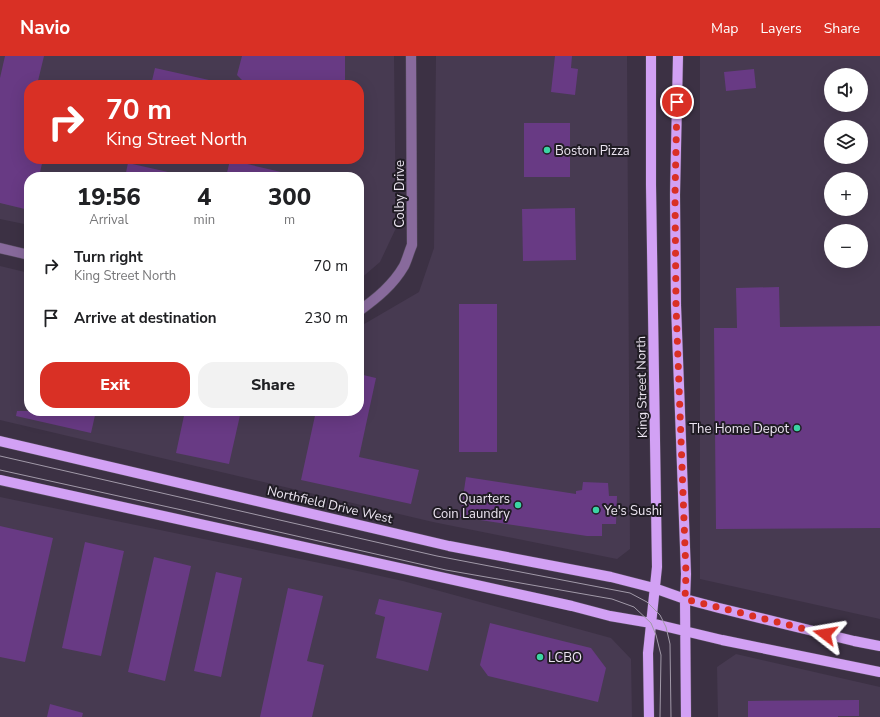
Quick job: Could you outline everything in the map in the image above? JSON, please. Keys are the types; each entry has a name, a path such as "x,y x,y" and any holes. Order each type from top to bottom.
{"main road":[{"name":"King Street North","path":"649,717 648,653 657,567 651,178 651,56"},
{"path":"678,56 675,195 676,305 686,574 686,717"},
{"name":"Northfield Drive West","path":"0,441 449,546 611,577 654,588 685,599 854,641 880,646"},
{"path":"0,480 572,606 610,616 651,623 722,640 880,672"}],"street":[{"name":"Colby Drive","path":"364,307 391,285 404,265 412,245 411,56"},
{"path":"0,248 24,254"}],"shaded area":[{"path":"0,56 394,56 396,228 380,262 364,276 364,172 24,172 24,224 0,219"},
{"path":"436,56 627,56 630,549 617,559 433,522 0,420 0,266 24,272 24,416 364,416 364,324 419,292 434,248"},
{"name":"The Home Depot","path":"700,56 880,56 880,619 700,579"},
{"path":"0,497 403,581 611,638 631,659 632,717 0,717"},
{"path":"736,654 880,687 880,717 718,717 717,667"}],"building":[{"path":"5,56 44,56 38,80 24,80 24,164 42,164 40,172 24,172 24,209 0,203 0,78"},
{"path":"242,56 345,56 345,80 242,80 237,75"},
{"path":"555,56 572,56 571,68 578,69 575,95 551,92"},
{"path":"155,68 209,80 152,80"},
{"path":"754,69 756,88 726,91 724,72"},
{"name":"Boston Pizza","path":"524,123 570,123 570,177 524,177"},
{"path":"128,164 132,164 168,172 126,172"},
{"path":"229,164 247,164 281,172 227,172"},
{"path":"575,208 576,260 523,261 522,209"},
{"name":"The Home Depot","path":"779,287 780,327 880,326 880,528 716,529 714,328 737,328 736,288"},
{"path":"459,304 497,304 497,452 459,452"},
{"path":"364,375 376,378 359,457 419,470 411,504 301,480 315,416 364,416"},
{"path":"17,411 24,411 24,416 95,416 91,433 16,416"},
{"path":"184,416 240,416 229,464 176,453"},
{"name":"Quarters Coin Laundry","path":"466,477 576,494 576,491 582,490 583,482 608,483 609,496 617,496 616,524 602,524 602,536 587,536 460,517"},
{"path":"0,526 53,538 25,662 0,657"},
{"path":"85,542 124,551 101,656 62,648"},
{"path":"154,557 191,566 165,681 128,672"},
{"path":"216,572 242,578 221,677 194,671"},
{"path":"288,588 323,596 307,661 324,665 312,717 260,717"},
{"path":"379,599 442,613 428,671 376,658 385,617 375,614"},
{"name":"LCBO","path":"490,623 591,648 606,668 598,702 488,676 480,665"},
{"path":"859,700 859,716 748,717 748,701"},
{"path":"50,704 83,713 82,717 47,717"}],"tram line":[{"path":"0,456 437,556 630,593 647,602 660,615 666,627 670,644 671,717"},
{"path":"0,470 446,570 612,599 634,607 651,623 661,655 660,717"}],"place":[{"name":"Boston Pizza","path":"547,150"},
{"name":"The Home Depot","path":"797,428"},
{"name":"Quarters Coin Laundry","path":"518,505"},
{"name":"Ye's Sushi","path":"596,510"},
{"name":"LCBO","path":"540,657"}],"route":[{"path":"677,102 675,195 676,289 686,574 685,599 825,634"}]}
